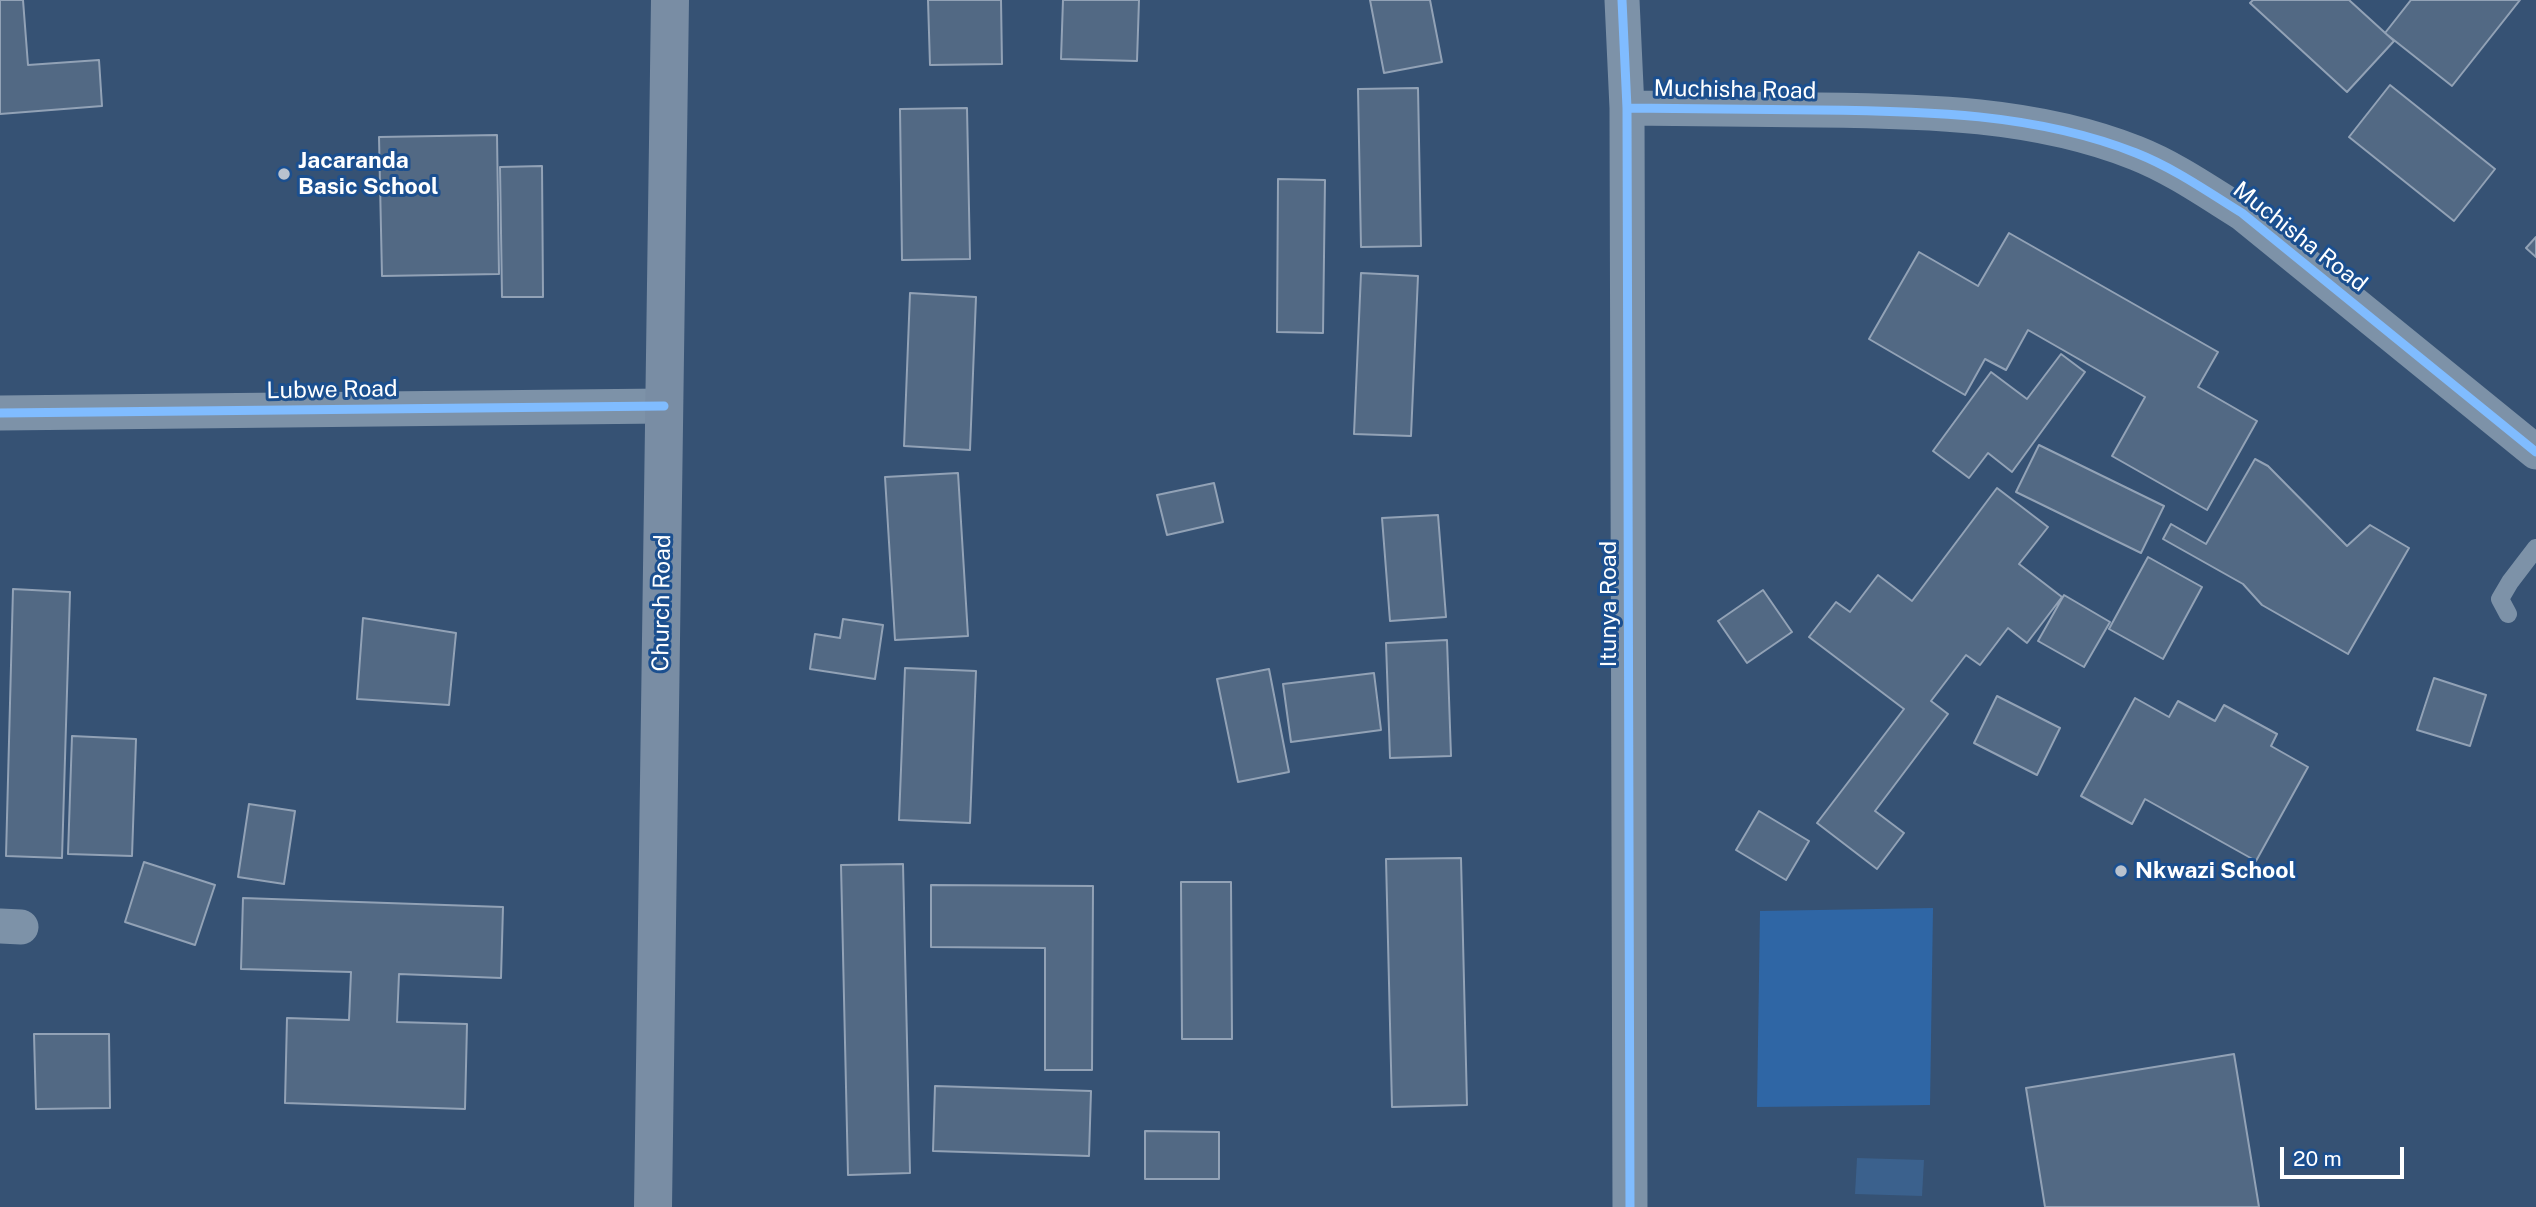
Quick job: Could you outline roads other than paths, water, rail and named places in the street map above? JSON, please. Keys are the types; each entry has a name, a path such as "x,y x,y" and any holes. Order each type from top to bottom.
{"main road":[{"name":"Church Road","path":"653,1207 670,0"}],"street":[{"name":"Itunya Road","path":"1622,0 1627,108 1630,1207"},
{"name":"Muchisha Road","path":"1627,108 1923,111 1998,120 2076,134 2137,154 2194,183 2242,213 2536,452"},
{"name":"Lubwe Road","path":"0,413 664,405"}],"lane":[{"path":"2508,614 2500,599 2536,548"}],"place":[{"name":"Jacaranda Basic School","path":"284,174"},
{"name":"Nkwazi School","path":"2121,871"}]}
